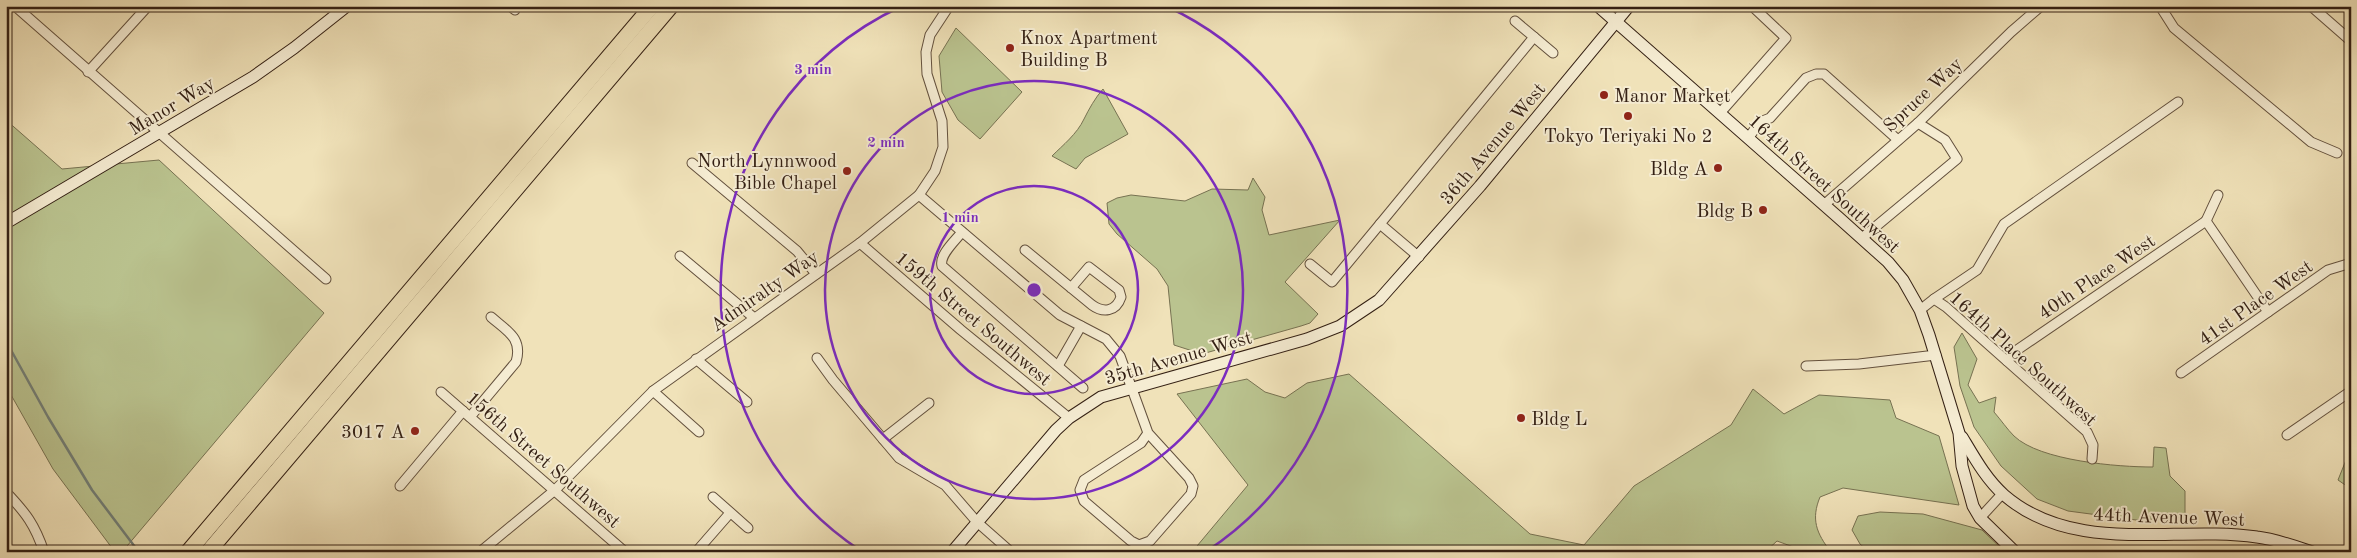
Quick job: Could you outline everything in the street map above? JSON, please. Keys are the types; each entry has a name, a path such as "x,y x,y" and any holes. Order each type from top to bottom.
{"highway":[{"path":"188,552 652,6"},
{"path":"208,552 671,6"}],"street":[{"path":"15,6 326,279"},
{"path":"88,72 148,6"},
{"name":"Manor Way","path":"6,223 253,77 294,48 347,6"},
{"name":"Admiralty Way","path":"480,552 555,490 653,391 860,243 919,195 935,171 942,147 942,120 927,74 926,52 930,34 950,6"},
{"name":"164th Street Southwest","path":"1598,6 1825,204 1888,262 1903,280 1920,310 1960,433"},
{"name":"36th Avenue West","path":"1379,300 1419,257 1629,6"},
{"path":"1720,113 1786,38 1752,6"},
{"name":"Spruce Way","path":"1825,204 1918,123 2011,32 2041,6"},
{"path":"2160,6 2174,28 2311,142 2337,153"},
{"path":"2311,6 2351,41"},
{"path":"1515,21 1553,53"},
{"path":"1310,264 1332,282 1534,37"},
{"path":"1749,137 1760,122 1770,118 1806,78 1816,74 1824,74 1898,140"},
{"path":"1934,299 1977,270 2004,224 2178,102"},
{"path":"1862,238 1957,159 1945,140 1918,123"},
{"path":"692,163 797,251 816,274"},
{"path":"919,195 1060,315 1106,339 1120,356 1130,388 1148,433 1189,478 1193,486 1191,494 1150,541 1139,545 1131,541 1084,501 1080,490 1084,480 1141,443 1148,433"},
{"path":"2218,195 2206,221 2268,312"},
{"name":"40th Place West","path":"2007,361 2017,350 2206,221"},
{"path":"1380,224 1419,257"},
{"path":"962,232 943,257 942,266 1083,388"},
{"name":"159th Street Southwest","path":"860,243 961,330 1069,418"},
{"path":"1025,250 1071,288 1099,310 1106,312 1112,309 1121,297 1119,290 1089,267 1071,288"},
{"path":"680,256 753,318"},
{"name":"41st Place West","path":"2181,374 2328,270 2350,263"},
{"name":"164th Place Southwest","path":"1920,310 1934,299 1946,307 2087,432 2093,445 2092,460"},
{"name":"35th Avenue West","path":"952,552 1069,418 1100,397 1307,339 1340,326 1379,300"},
{"path":"400,486 516,362 519,352 517,340 491,317"},
{"path":"1058,366 1081,326"},
{"path":"1806,366 1859,364 1936,355"},
{"path":"817,358 833,380 899,458 945,485 977,522 1011,552"},
{"path":"696,359 747,402"},
{"path":"653,391 700,432"},
{"path":"2287,435 2351,391"},
{"name":"156th Street Southwest","path":"441,392 624,552"},
{"path":"883,439 929,403"},
{"path":"1960,433 1962,466 1974,506 1980,518 2015,552"},
{"name":"44th Avenue West","path":"1960,433 1978,465 2002,494 2040,518 2066,527 2114,535 2209,534 2257,536 2312,552"},
{"path":"6,492 36,529 44,552"},
{"path":"1980,518 2002,494"},
{"path":"712,497 748,528"},
{"path":"696,552 730,512"}],"green space":[{"path":"956,28 1022,92 980,139 958,120 942,92 939,56"},
{"path":"1103,89 1128,134 1085,158 1076,169 1052,156 1078,130 1092,104"},
{"path":"6,120 62,169 159,160 324,313 122,552 115,552 53,469 6,386"},
{"path":"1253,178 1265,197 1262,210 1269,235 1340,220 1285,282 1318,314 1310,323 1202,354 1174,345 1168,286 1157,269 1117,234 1109,224 1107,203 1117,198 1131,195 1185,201 1212,189 1248,190"},
{"path":"1962,333 1977,359 1968,385 1979,403 1996,397 1994,412 2014,436 2026,445 2060,457 2120,466 2153,467 2154,447 2166,448 2170,476 2185,491 2185,517 2136,520 2068,511 2037,499 2001,466 1974,427 1960,386 1954,347"},
{"path":"1349,374 1530,534 1584,545 1634,486 1731,425 1753,389 1784,414 1819,395 1890,400 1896,418 1939,436 1959,505 1843,488 1820,497 1817,505 1816,526 1831,552 1807,552 1777,541 1765,552 1192,552 1248,485 1177,394 1247,379 1265,392 1285,398 1307,383"},
{"path":"2346,460 2351,463 2351,489 2338,480"},
{"path":"1880,512 1923,514 1982,530 2005,552 1869,552 1860,544 1852,530 1858,516"},
{"path":"2127,547 2172,549 2171,552 2099,550"}],"waterway":[{"path":"6,341 48,417 92,490 135,547"}],"place":[{"name":"Knox Apartment Building B","path":"1010,48"},
{"name":"Manor Market","path":"1604,95"},
{"name":"Tokyo Teriyaki No 2","path":"1628,116"},
{"name":"Bldg A","path":"1718,168"},
{"name":"North Lynnwood Bible Chapel","path":"847,171"},
{"name":"Bldg B","path":"1763,210"},
{"name":"Bldg L","path":"1521,418"},
{"name":"3017 A","path":"415,431"}]}
